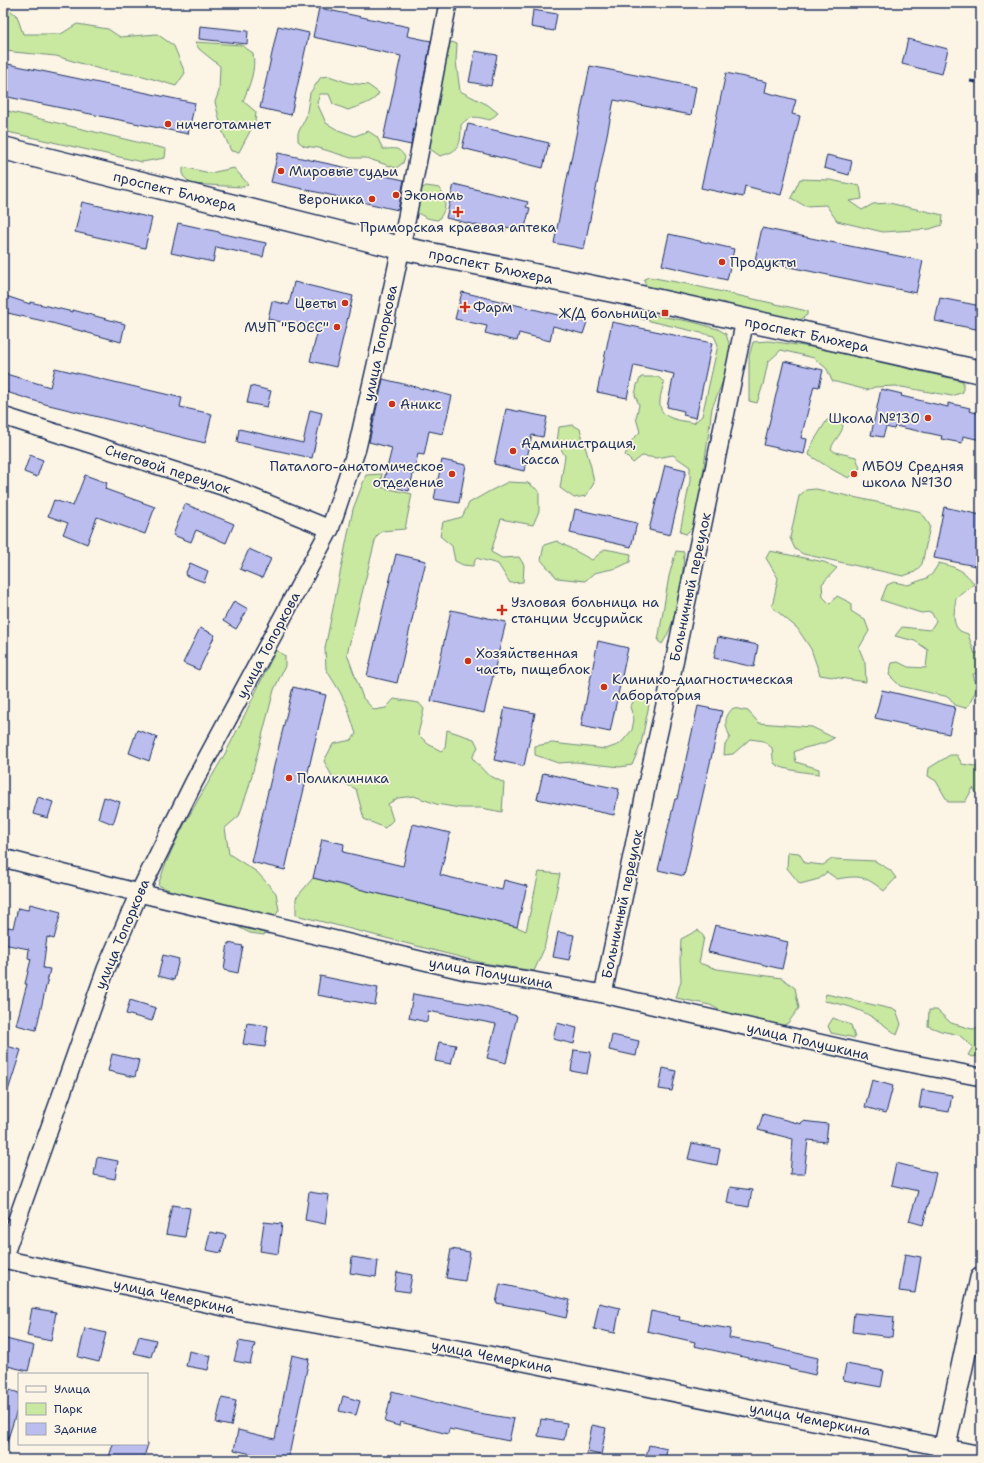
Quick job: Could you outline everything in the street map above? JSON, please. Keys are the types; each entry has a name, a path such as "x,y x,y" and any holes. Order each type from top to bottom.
{"main road":[{"name":"проспект Блюхера","path":"3,148 401,248 616,292 981,372"}],"street":[{"name":"улица Топоркова","path":"3,1259 106,969 139,893 178,813 330,529 357,448 376,365 401,248 448,3"},
{"name":"Больничный переулок","path":"602,994 669,687 745,320"},
{"name":"Снеговой переулок","path":"3,416 234,490 330,529"},
{"name":"улица Полушкина","path":"3,858 139,893 466,971 534,980 894,1060 981,1077"},
{"name":"улица Чемеркина","path":"3,1259 247,1312 470,1351 943,1453 981,1455"},
{"path":"943,1453 981,1278"}],"green space":[{"path":"3,4 17,16 23,34 61,34 77,24 108,29 120,37 157,34 174,46 185,73 176,86 143,76 103,70 56,56 3,50"},
{"path":"195,42 241,45 253,53 253,71 243,101 256,112 255,122 239,152 231,151 222,130 215,102 219,91 220,66 199,49"},
{"path":"452,42 457,44 456,61 460,91 488,105 498,113 490,120 474,117 468,119 461,125 461,138 458,146 452,152 440,156 430,149 430,136 448,45"},
{"path":"329,76 349,83 368,85 379,93 370,102 348,110 333,104 329,94 320,94 317,103 326,123 338,130 355,136 368,131 377,137 383,149 396,149 400,151 405,157 403,163 396,168 366,158 351,158 319,148 304,146 298,141 298,133 306,117 310,93 321,77"},
{"path":"3,110 166,149 165,158 142,162 3,131"},
{"path":"183,167 210,173 234,168 248,184 242,187 191,184 183,176"},
{"path":"800,179 830,180 860,186 862,199 849,201 862,210 873,204 889,203 943,215 942,225 930,229 883,232 837,221 826,205 805,206 791,198"},
{"path":"426,186 440,188 444,197 445,208 438,220 424,217 413,209 416,192"},
{"path":"649,277 807,311 807,315 800,320 789,322 646,287 644,279"},
{"path":"632,311 693,322 718,329 726,334 733,356 712,408 699,503 694,526 686,534 680,532 690,481 690,467 673,455 657,458 642,456 633,463 625,455 632,440 640,432 636,418 639,405 635,395 637,385 641,377 658,377 664,382 660,396 660,407 666,416 677,420 694,423 702,416 718,345 714,336 633,317"},
{"path":"769,341 818,348 963,381 963,392 952,396 896,386 875,387 867,390 832,381 827,369 814,358 781,350 768,362 757,403 749,401 749,356 753,342"},
{"path":"836,418 843,424 843,428 831,449 835,452 856,457 860,468 849,478 809,455 812,444 827,420"},
{"path":"573,425 580,429 594,483 586,496 574,498 560,488 565,456 557,442 559,427"},
{"path":"382,474 380,487 412,494 405,529 382,531 376,537 347,654 363,698 374,710 386,708 394,699 419,703 424,709 418,734 428,744 441,751 445,748 447,730 474,739 478,747 472,758 487,774 504,783 502,812 481,808 460,808 436,804 414,796 398,798 388,804 393,820 385,828 364,819 356,789 333,778 324,761 333,744 351,740 356,734 347,706 326,669 325,648 353,509 366,475"},
{"path":"508,482 528,483 539,491 539,511 533,525 501,519 491,552 502,558 519,557 524,565 523,582 510,583 498,564 476,558 473,566 463,565 455,561 452,546 440,536 443,522 462,517 469,503"},
{"path":"816,489 918,511 925,517 930,526 922,564 915,572 903,576 803,554 795,549 790,538 799,496 806,490"},
{"path":"557,541 592,560 605,549 631,554 630,562 617,568 594,573 585,581 557,578 541,560 544,545"},
{"path":"676,551 684,552 681,587 676,612 662,644 658,641 669,576"},
{"path":"770,551 824,562 837,568 822,584 823,597 830,604 837,596 851,603 851,611 865,620 869,631 859,648 865,663 866,682 820,675 811,649 797,628 772,607 778,578 766,558"},
{"path":"939,563 963,572 974,584 956,598 954,610 954,619 957,627 960,631 968,634 975,654 981,651 981,673 973,674 977,688 969,705 965,708 955,705 949,697 900,686 889,675 892,663 898,662 908,667 926,668 928,650 915,641 895,636 902,627 930,630 936,621 931,612 921,613 881,600 887,585 894,582 908,585 927,578 932,574"},
{"path":"276,650 285,656 285,666 274,690 248,790 239,816 225,828 229,854 257,872 276,893 279,910 264,935 250,933 234,925 240,909 182,896 158,885 164,867 180,833 226,752"},
{"path":"635,699 646,700 649,705 641,744 632,765 620,767 575,762 558,763 535,755 535,746 552,743 606,749 620,744 632,730 634,719 630,707"},
{"path":"733,708 748,711 759,723 812,727 834,738 824,743 794,752 796,762 819,769 819,774 790,770 775,764 772,748 764,741 750,739 733,754 724,755 725,745 730,737 726,725 726,718"},
{"path":"950,755 957,755 962,764 981,767 981,799 973,788 965,802 948,802 936,781 928,776 929,768"},
{"path":"788,852 799,853 805,863 823,865 832,859 875,861 890,870 896,878 884,891 872,882 862,878 851,877 837,879 827,872 819,879 800,884 787,868"},
{"path":"539,872 560,874 544,949 534,971 483,963 296,915 296,898 313,878 517,927 526,931"},
{"path":"698,930 704,937 699,963 717,969 782,978 795,988 799,1008 788,1023 778,1028 728,1015 710,1005 676,998 681,981 681,939"},
{"path":"826,994 896,1010 901,1024 897,1035 864,1012 836,1003 824,1001"},
{"path":"929,1010 937,1010 951,1023 972,1029 981,1028 981,1055 972,1057 968,1055 973,1047 959,1035 928,1026"},
{"path":"833,1018 851,1025 855,1038 831,1033 828,1026"}],"building":[{"path":"319,8 409,27 407,36 431,41 411,145 383,139 401,56 313,37"},
{"path":"533,10 557,14 554,31 531,27"},
{"path":"200,26 248,31 247,44 199,39"},
{"path":"278,26 309,33 291,115 260,108"},
{"path":"908,39 948,49 942,74 902,64"},
{"path":"475,51 497,55 491,86 469,82"},
{"path":"3,63 195,103 188,134 3,96"},
{"path":"590,66 696,87 691,115 614,100 584,249 554,243"},
{"path":"726,73 767,82 765,92 796,100 792,114 800,116 781,195 745,186 743,197 701,188"},
{"path":"468,124 549,143 543,168 462,148"},
{"path":"278,153 404,180 398,210 271,182"},
{"path":"827,155 852,161 849,175 824,168"},
{"path":"454,184 528,202 526,207 530,208 524,231 506,227 505,232 446,218"},
{"path":"82,202 152,218 145,248 75,232"},
{"path":"178,223 266,243 263,257 216,247 213,262 171,253"},
{"path":"762,228 923,261 916,293 755,260"},
{"path":"669,234 734,249 727,280 662,265"},
{"path":"294,282 353,296 336,367 310,361 318,330 268,319 272,301 289,305"},
{"path":"462,292 587,322 583,334 553,326 550,341 519,333 517,341 485,333 487,326 455,319"},
{"path":"3,295 30,304 30,302 73,312 73,310 125,324 121,342 52,323 3,312"},
{"path":"940,298 981,306 981,330 935,321"},
{"path":"612,322 712,343 696,418 683,415 684,411 667,407 674,374 634,365 627,398 597,392"},
{"path":"784,361 823,370 819,387 814,386 801,438 807,439 804,454 764,445"},
{"path":"55,368 182,398 180,407 212,414 205,443 45,404 3,391 3,382 6,374 50,387"},
{"path":"383,379 452,396 443,434 429,431 424,455 418,454 409,491 383,484 392,448 369,442"},
{"path":"251,386 271,391 267,407 247,403"},
{"name":"Школа №130","path":"881,389 902,394 901,396 948,407 948,403 970,408 969,411 981,414 981,440 963,436 962,443 941,439 942,436 895,426 894,429 886,427 883,437 871,435"},
{"name":"Администрация, касса","path":"506,409 547,417 543,437 532,435 524,471 494,464"},
{"path":"310,410 322,413 312,458 237,442 239,429 303,443"},
{"path":"30,455 43,460 37,477 24,472"},
{"name":"Паталого-анатомическое отделение","path":"442,460 466,465 459,503 434,499"},
{"path":"665,465 686,470 670,535 649,530"},
{"path":"85,475 107,483 105,489 155,507 145,534 97,517 87,544 63,534 68,523 48,516 54,500 73,506"},
{"path":"185,504 234,524 226,543 196,530 191,542 173,535"},
{"path":"944,507 981,515 981,567 934,558"},
{"path":"575,509 637,523 631,547 570,533"},
{"path":"249,549 271,559 262,578 240,569"},
{"path":"396,554 426,561 397,683 367,676"},
{"path":"190,563 208,571 204,582 185,575"},
{"path":"234,601 248,609 236,629 223,621"},
{"name":"Хозяйственная часть, пищеблок","path":"451,610 506,622 484,713 431,701"},
{"path":"200,628 215,635 199,670 183,663"},
{"path":"718,637 758,645 754,667 714,658"},
{"name":"Клинико-диагностическая лаборатория","path":"598,641 628,648 610,732 581,726"},
{"name":"Поликлиника","path":"293,687 326,695 285,870 251,862"},
{"path":"882,690 955,707 949,734 875,718"},
{"path":"698,706 722,711 684,876 658,870 675,799 677,799"},
{"path":"505,707 535,713 524,766 494,760"},
{"path":"137,730 157,737 149,761 129,753"},
{"path":"543,773 619,789 614,815 537,799"},
{"path":"38,797 53,802 48,818 33,814"},
{"path":"104,797 120,802 113,824 98,818"},
{"path":"413,824 450,833 440,875 502,890 504,880 527,886 517,927 313,878 322,839 344,844 343,852 403,866"},
{"path":"30,904 61,912 54,939 47,937 43,968 50,969 36,1030 16,1025 27,984 25,984 31,959 28,958 29,949 3,944 3,926 13,928 18,908 28,910"},
{"path":"715,925 788,942 782,969 708,952"},
{"path":"558,932 574,935 569,960 553,957"},
{"path":"228,943 243,946 238,973 224,970"},
{"path":"163,955 179,959 174,980 158,976"},
{"path":"320,976 378,988 375,1005 317,995"},
{"path":"413,994 478,1005 517,1016 506,1063 487,1058 496,1024 428,1011 427,1022 409,1018"},
{"path":"130,1000 156,1008 152,1021 126,1014"},
{"path":"247,1023 268,1026 265,1047 243,1044"},
{"path":"557,1023 577,1028 574,1044 553,1039"},
{"path":"612,1035 639,1041 636,1056 609,1050"},
{"path":"439,1042 456,1045 451,1064 435,1061"},
{"path":"3,1045 21,1050 6,1097 3,1097"},
{"path":"574,1050 591,1052 587,1074 571,1071"},
{"path":"112,1054 139,1060 135,1077 108,1071"},
{"path":"663,1068 676,1071 672,1091 659,1089"},
{"path":"872,1080 893,1086 886,1113 865,1107"},
{"path":"922,1090 952,1095 949,1112 919,1107"},
{"path":"763,1114 801,1124 802,1121 828,1124 826,1142 808,1140 804,1174 790,1174 793,1139 758,1130"},
{"path":"692,1143 720,1149 717,1165 688,1159"},
{"path":"97,1157 118,1161 115,1179 94,1175"},
{"path":"896,1163 936,1173 923,1225 909,1221 918,1191 891,1185"},
{"path":"730,1187 752,1190 749,1207 727,1203"},
{"path":"309,1192 329,1195 325,1224 305,1220"},
{"path":"172,1205 190,1208 185,1237 166,1234"},
{"path":"264,1222 282,1224 278,1254 260,1251"},
{"path":"210,1232 226,1235 221,1253 206,1250"},
{"path":"451,1249 470,1252 465,1281 446,1278"},
{"path":"905,1254 921,1257 915,1293 899,1291"},
{"path":"352,1257 378,1261 376,1277 350,1273"},
{"path":"397,1272 412,1275 409,1292 394,1290"},
{"path":"500,1284 570,1300 566,1318 544,1313 545,1312 496,1303"},
{"path":"599,1303 620,1308 615,1333 594,1329"},
{"path":"32,1308 56,1312 51,1341 27,1336"},
{"path":"651,1311 680,1317 679,1320 731,1329 729,1338 818,1358 815,1375 789,1369 789,1367 694,1346 695,1342 647,1331"},
{"path":"854,1313 894,1317 892,1337 852,1332"},
{"path":"85,1328 106,1333 99,1362 78,1357"},
{"path":"139,1336 156,1340 151,1357 134,1353"},
{"path":"6,1339 34,1346 28,1371 3,1365 3,1353"},
{"path":"239,1341 255,1344 250,1364 234,1361"},
{"path":"189,1351 211,1356 208,1370 186,1366"},
{"path":"292,1355 309,1359 288,1460 278,1460 234,1450 238,1430 275,1439"},
{"path":"846,1364 884,1371 881,1387 843,1380"},
{"path":"3,1388 18,1393 18,1407 6,1445 3,1444"},
{"path":"392,1391 473,1412 514,1419 509,1441 449,1429 448,1434 400,1422 399,1426 385,1422"},
{"path":"343,1396 360,1401 356,1415 339,1411"},
{"path":"222,1398 236,1401 231,1426 216,1423"},
{"path":"541,1419 567,1423 564,1440 538,1436"},
{"path":"592,1425 606,1428 601,1455 587,1452"},
{"path":"113,1445 148,1445 143,1460 108,1460"},
{"path":"649,1445 667,1449 665,1460 645,1460"}],"railway":[{"path":"970,81 981,83"}],"place":[{"name":"ничеготамнет","path":"168,124"},
{"name":"Мировые судьи","path":"281,171"},
{"name":"Экономь","path":"396,195"},
{"name":"Вероника","path":"372,199"},
{"name":"Приморская краевая аптека","path":"458,212"},
{"name":"Продукты","path":"722,262"},
{"name":"Цветы","path":"345,303"},
{"name":"Фарм","path":"465,307"},
{"name":"Ж/Д больница","path":"665,313"},
{"name":"МУП \"БОСС\"","path":"337,327"},
{"name":"Аникс","path":"392,404"},
{"name":"Школа №130","path":"928,418"},
{"name":"Администрация, касса","path":"513,451"},
{"name":"Паталого-анатомическое отделение","path":"452,474"},
{"name":"МБОУ Средняя школа №130","path":"854,474"},
{"name":"Узловая больница на станции Уссурийск","path":"502,610"},
{"name":"Хозяйственная часть, пищеблок","path":"468,661"},
{"name":"Клинико-диагностическая лаборатория","path":"604,687"},
{"name":"Поликлиника","path":"289,778"}]}
